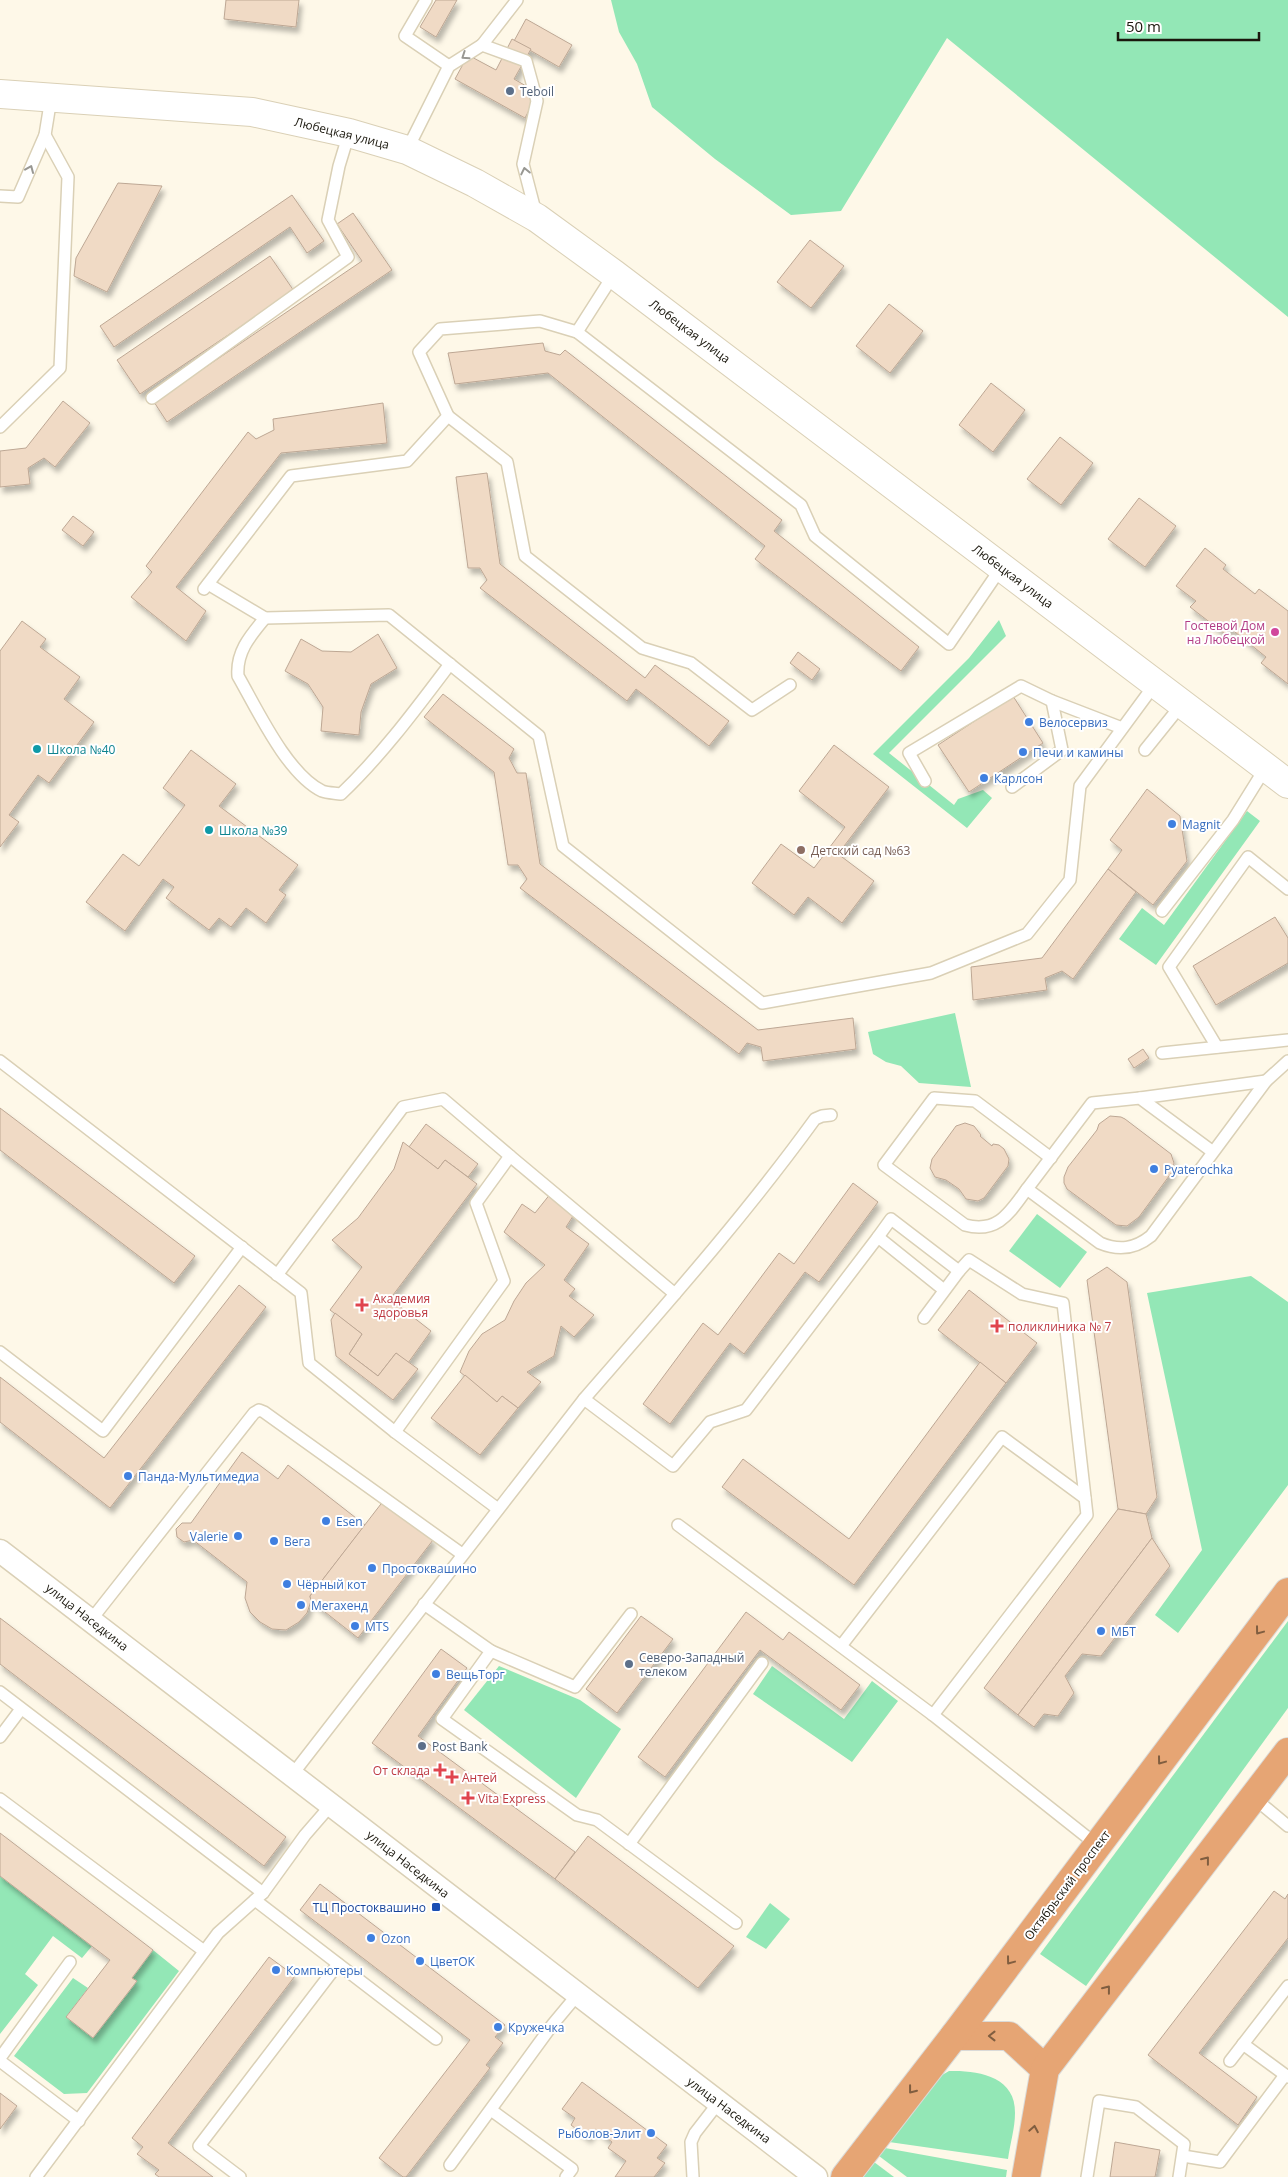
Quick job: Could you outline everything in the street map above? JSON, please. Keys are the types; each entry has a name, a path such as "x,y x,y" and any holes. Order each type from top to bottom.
{"main road":[{"name":"Октябрьский проспект","path":"845,2177 954,2036 1288,1592"},
{"path":"1026,2177 1045,2069 1288,1752"},
{"path":"954,2036 1009,2036 1045,2069"}],"street":[{"name":"Любецкая улица","path":"0,94 252,112 349,133 407,150 476,183 537,218 614,274 1288,784"},
{"name":"улица Наседкина","path":"0,1551 816,2177"}],"lane":[{"path":"426,0 405,36 449,66"},
{"path":"407,150 449,66 482,44 518,0"},
{"path":"482,44 526,61 537,101 522,164 537,218"},
{"path":"0,196 18,197 44,135 51,98"},
{"path":"152,398 348,257 328,220 339,166 349,133"},
{"path":"0,427 60,368 68,177 44,135"},
{"path":"577,332 614,274"},
{"path":"790,685 752,710 692,663 642,648 525,556 507,462 448,416 419,352 440,329 540,321 577,332 801,506 816,536 949,644 1001,568"},
{"path":"448,416 407,461 291,476 205,587 265,618 389,615 539,736 563,846 762,1002 931,973 1027,934 1070,880 1080,786 1155,684"},
{"path":"265,618 247,640 237,664 238,676 293,766 322,791 341,794 359,777 417,708 450,664"},
{"path":"925,781 909,753 1021,686 1052,701 1122,728"},
{"path":"1012,787 1062,750 1052,701"},
{"path":"1145,750 1182,704"},
{"path":"1162,911 1233,820 1266,768"},
{"path":"1217,1047 1169,967 1248,857 1288,889"},
{"path":"1162,1053 1288,1040"},
{"path":"0,1061 300,1293 309,1363 395,1432 498,1509"},
{"path":"1027,1189 1100,1244 1108,1247 1127,1248 1144,1242 1151,1236 1266,1081 1288,1061"},
{"path":"1051,1158 975,1101 934,1098 884,1165 965,1225 989,1227 1004,1219 1051,1158 1092,1103 1266,1081"},
{"path":"1140,1098 1213,1152"},
{"path":"277,1274 403,1106 443,1099 675,1294"},
{"path":"292,1774 584,1399 766,1185 815,1119 831,1115"},
{"path":"395,1432 504,1282 476,1203 510,1156"},
{"path":"584,1399 673,1466 710,1422 746,1410 891,1219 959,1271"},
{"path":"878,1237 944,1290"},
{"path":"0,1352 103,1431 242,1247"},
{"path":"924,1318 969,1260 1022,1294 1063,1303 1087,1515 933,1715"},
{"path":"91,1620 254,1412 259,1410 396,1505 462,1554"},
{"path":"841,1646 1002,1436 1085,1498"},
{"path":"678,1524 933,1715 1097,1846"},
{"path":"424,1604 491,1651 575,1687 632,1614"},
{"path":"491,1651 442,1719 577,1815 597,1820 736,1922"},
{"path":"629,1844 762,1663"},
{"path":"0,1692 259,1897 338,1964 436,2039"},
{"path":"0,1737 21,1709"},
{"path":"1254,1798 1288,1826"},
{"path":"0,1799 204,1951"},
{"path":"36,2177 218,1933 259,1897 331,1805"},
{"path":"70,1962 0,2060 79,2121"},
{"path":"240,2177 199,2146 338,1964"},
{"path":"1230,2061 1288,1986"},
{"path":"450,2165 553,2024 578,1994"},
{"path":"1183,2156 1220,2162 1287,2076 1242,2044"},
{"path":"1087,2177 1099,2101 1136,2107 1184,2144 1179,2177"},
{"path":"693,2177 691,2142 695,2133 719,2102"},
{"path":"491,2110 572,2169 566,2177"}],"green space":[{"path":"611,0 1288,0 1288,317 947,38 841,211 791,215 715,159 652,107 637,64 619,32"},
{"path":"999,620 1006,636 889,753 954,805 958,799 983,790 992,798 967,828 873,754 969,658"},
{"path":"1247,811 1260,821 1156,965 1119,939 1142,908 1164,925"},
{"path":"955,1013 971,1087 919,1083 901,1066 886,1062 873,1054 868,1032"},
{"path":"1037,1214 1087,1252 1060,1288 1009,1251"},
{"path":"1251,1276 1288,1302 1288,1485 1178,1633 1155,1615 1202,1550 1147,1293"},
{"path":"1288,1621 1288,1708 1086,1986 1040,1954"},
{"path":"499,1666 580,1700 621,1729 576,1798 464,1710"},
{"path":"772,1666 844,1719 872,1681 898,1701 852,1762 753,1694"},
{"path":"0,1876 92,1946 82,1958 53,1936 25,1974 38,1985 0,2034"},
{"path":"770,1903 790,1919 766,1949 746,1937"},
{"path":"153,1950 179,1971 87,2093 64,2094 14,2056 73,1978 88,1988 66,2017 93,2038 136,1981 132,1978"},
{"path":"949,2071 982,2074 1002,2083 1009,2091 1014,2101 1015,2113 1008,2159 889,2142 937,2078"},
{"path":"885,2148 1007,2170 1006,2177 907,2177 879,2156"},
{"path":"874,2162 894,2177 863,2177"}],"building":[{"path":"226,0 299,0 296,27 224,19"},
{"path":"436,0 457,0 436,37 420,27"},
{"path":"526,19 572,45 559,67 514,41"},
{"path":"512,39 531,49 514,79 538,93 525,118 455,79 468,55 496,70"},
{"path":"118,183 162,186 107,292 74,276 76,258"},
{"path":"292,195 324,241 307,253 290,227 114,347 100,326"},
{"path":"353,213 392,270 167,422 154,402 362,261 337,224"},
{"path":"810,240 844,266 811,308 777,282"},
{"path":"270,256 294,291 140,394 117,360"},
{"path":"889,304 923,331 890,373 856,346"},
{"path":"543,343 545,351 560,355 565,350 782,520 774,531 919,647 901,671 755,559 765,546 548,373 455,384 448,353"},
{"path":"991,383 1025,410 993,452 959,425"},
{"path":"63,401 90,423 55,467 44,458 28,468 30,484 0,487 0,451 26,448"},
{"path":"383,403 387,443 281,453 176,587 206,611 186,641 131,597 152,572 146,566 248,432 256,439 274,430 273,419"},
{"path":"1060,437 1093,463 1061,505 1027,479"},
{"path":"487,473 500,564 645,678 655,665 729,721 709,746 636,689 627,701 480,588 487,580 480,568 468,568 456,477"},
{"path":"1139,498 1176,526 1145,567 1108,539"},
{"path":"73,516 94,532 83,546 62,530"},
{"path":"1205,548 1226,565 1223,569 1255,594 1259,589 1288,611 1288,684 1261,663 1266,657 1230,628 1225,634 1190,607 1196,601 1176,586"},
{"name":"Школа №40","path":"22,621 46,639 40,647 80,677 64,699 94,722 49,783 38,775 9,815 19,822 0,847 0,651"},
{"path":"378,634 397,668 371,684 361,712 359,735 321,731 323,707 308,684 285,671 301,639 322,651 351,652"},
{"path":"798,652 820,669 812,680 790,663"},
{"path":"443,694 514,749 509,758 517,773 526,773 540,864 758,1030 853,1018 856,1049 763,1061 761,1047 747,1043 739,1054 520,888 527,879 518,865 508,865 494,772 424,717"},
{"path":"1013,696 1043,743 969,792 938,745"},
{"path":"834,745 889,787 838,854 874,881 842,923 808,897 794,915 752,883 781,844 814,868 845,827 799,791"},
{"name":"Школа №39","path":"191,750 236,784 219,806 298,865 279,890 286,895 266,923 246,908 231,927 219,918 209,930 166,898 174,887 163,879 125,931 86,902 123,854 139,866 185,805 163,788"},
{"path":"1147,789 1180,816 1187,861 1153,905 1108,869 1122,850 1110,840"},
{"path":"1108,869 1136,892 1073,979 1062,971 1045,978 1047,990 973,1000 971,967 1042,958"},
{"path":"1275,917 1288,938 1288,963 1216,1005 1193,966"},
{"path":"1143,1049 1149,1058 1134,1068 1128,1059"},
{"path":"0,1108 195,1256 174,1283 0,1150"},
{"path":"1110,1116 1125,1119 1171,1154 1174,1163 1172,1172 1139,1217 1127,1226 1116,1225 1067,1189 1064,1183 1068,1167 1097,1130 1099,1124"},
{"path":"965,1123 974,1126 980,1136 992,1146 993,1144 999,1145 1004,1149 1009,1159 1008,1166 984,1198 978,1201 966,1199 959,1189 946,1180 935,1177 930,1168 932,1159 956,1126"},
{"path":"426,1124 478,1164 468,1177 445,1160 438,1169 409,1147"},
{"path":"403,1142 438,1169 445,1160 477,1184 390,1299 431,1331 408,1363 396,1353 378,1376 349,1354 362,1334 330,1310 362,1267 332,1240 358,1218 394,1169"},
{"path":"853,1183 878,1202 819,1282 805,1272 744,1354 730,1343 670,1424 643,1404 703,1323 718,1335 779,1253 794,1264"},
{"path":"551,1193 575,1213 566,1227 589,1244 564,1280 575,1289 569,1296 594,1315 574,1337 561,1326 554,1356 527,1372 541,1382 518,1408 502,1396 497,1402 460,1372 469,1351 482,1334 505,1320 514,1301 526,1283 545,1265 504,1232 522,1204 535,1213"},
{"path":"1107,1267 1127,1282 1157,1497 1146,1514 1118,1509 1087,1280"},
{"path":"239,1285 266,1307 110,1508 0,1422 0,1377 104,1458"},
{"path":"969,1290 1037,1343 1006,1383 938,1330"},
{"path":"335,1313 362,1334 349,1354 378,1376 396,1353 418,1369 393,1400 336,1356 331,1320"},
{"path":"980,1362 1006,1383 854,1585 722,1487 743,1459 849,1539"},
{"path":"465,1375 497,1402 502,1396 518,1408 480,1455 431,1418"},
{"name":"Вега","path":"242,1452 278,1479 288,1465 365,1525 310,1596 311,1601 307,1613 299,1622 286,1630 272,1629 260,1622 250,1612 245,1598 247,1582 193,1540 184,1542 177,1537 176,1529 182,1523 191,1523"},
{"name":"Простоквашино","path":"384,1500 433,1540 358,1638 311,1601 310,1596"},
{"path":"1118,1509 1146,1514 1152,1538 1018,1715 984,1688"},
{"name":"МБТ","path":"1152,1538 1170,1566 1101,1656 1082,1654 1065,1676 1074,1693 1058,1716 1044,1714 1034,1727 1018,1715"},
{"path":"746,1612 783,1640 789,1632 860,1685 841,1710 760,1650 665,1777 638,1757"},
{"name":"Северо-Западный телеком","path":"641,1616 673,1639 617,1713 586,1689"},
{"path":"0,1618 286,1837 264,1866 0,1664"},
{"path":"441,1649 467,1668 418,1736 575,1852 555,1879 372,1743"},
{"path":"0,1833 153,1950 132,1978 137,1981 93,2038 66,2017 110,1960 0,1876"},
{"path":"588,1836 734,1946 698,1988 555,1879"},
{"path":"320,1884 505,2025 495,2037 503,2043 486,2065 490,2068 406,2177 403,2177 379,2158 470,2040 300,1910"},
{"path":"1274,1891 1285,1899 1288,1894 1288,1938 1199,2053 1257,2097 1238,2125 1148,2055"},
{"path":"269,1957 295,1976 168,2143 213,2177 159,2177 155,2174 159,2170 137,2154 143,2147 132,2138"},
{"path":"582,2082 667,2145 657,2158 665,2163 654,2177 615,2177 626,2161 608,2148 612,2142 595,2129 588,2138 571,2125 575,2118 562,2109"},
{"path":"0,2093 17,2106 0,2129"},
{"path":"1115,2142 1160,2150 1155,2177 1110,2177"}],"place":[{"name":"Teboil","path":"510,91"},
{"name":"Гостевой Дом на Любецкой","path":"1275,632"},
{"name":"Велосервиз","path":"1029,722"},
{"name":"Школа №40","path":"37,749"},
{"name":"Печи и камины","path":"1023,752"},
{"name":"Карлсон","path":"984,778"},
{"name":"Magnit","path":"1172,824"},
{"name":"Школа №39","path":"209,830"},
{"name":"Детский сад №63","path":"801,850"},
{"name":"Pyaterochka","path":"1154,1169"},
{"name":"Академия здоровья","path":"362,1305"},
{"name":"поликлиника № 7","path":"997,1326"},
{"name":"Панда-Мультимедиа","path":"128,1476"},
{"name":"Esen","path":"326,1521"},
{"name":"Valerie","path":"238,1536"},
{"name":"Вега","path":"274,1541"},
{"name":"Простоквашино","path":"372,1568"},
{"name":"Чёрный кот","path":"287,1584"},
{"name":"Мегахенд","path":"301,1605"},
{"name":"MTS","path":"355,1626"},
{"name":"МБТ","path":"1101,1631"},
{"name":"Северо-Западный телеком","path":"629,1664"},
{"name":"ВещьТорг","path":"436,1674"},
{"name":"Post Bank","path":"422,1746"},
{"name":"От склада","path":"440,1770"},
{"name":"Антей","path":"452,1777"},
{"name":"Vita Express","path":"468,1798"},
{"name":"ТЦ Простоквашино","path":"436,1907"},
{"name":"Ozon","path":"371,1938"},
{"name":"ЦветОК","path":"420,1961"},
{"name":"Компьютеры","path":"276,1970"},
{"name":"Кружечка","path":"498,2027"},
{"name":"Рыболов-Элит","path":"651,2133"}]}
